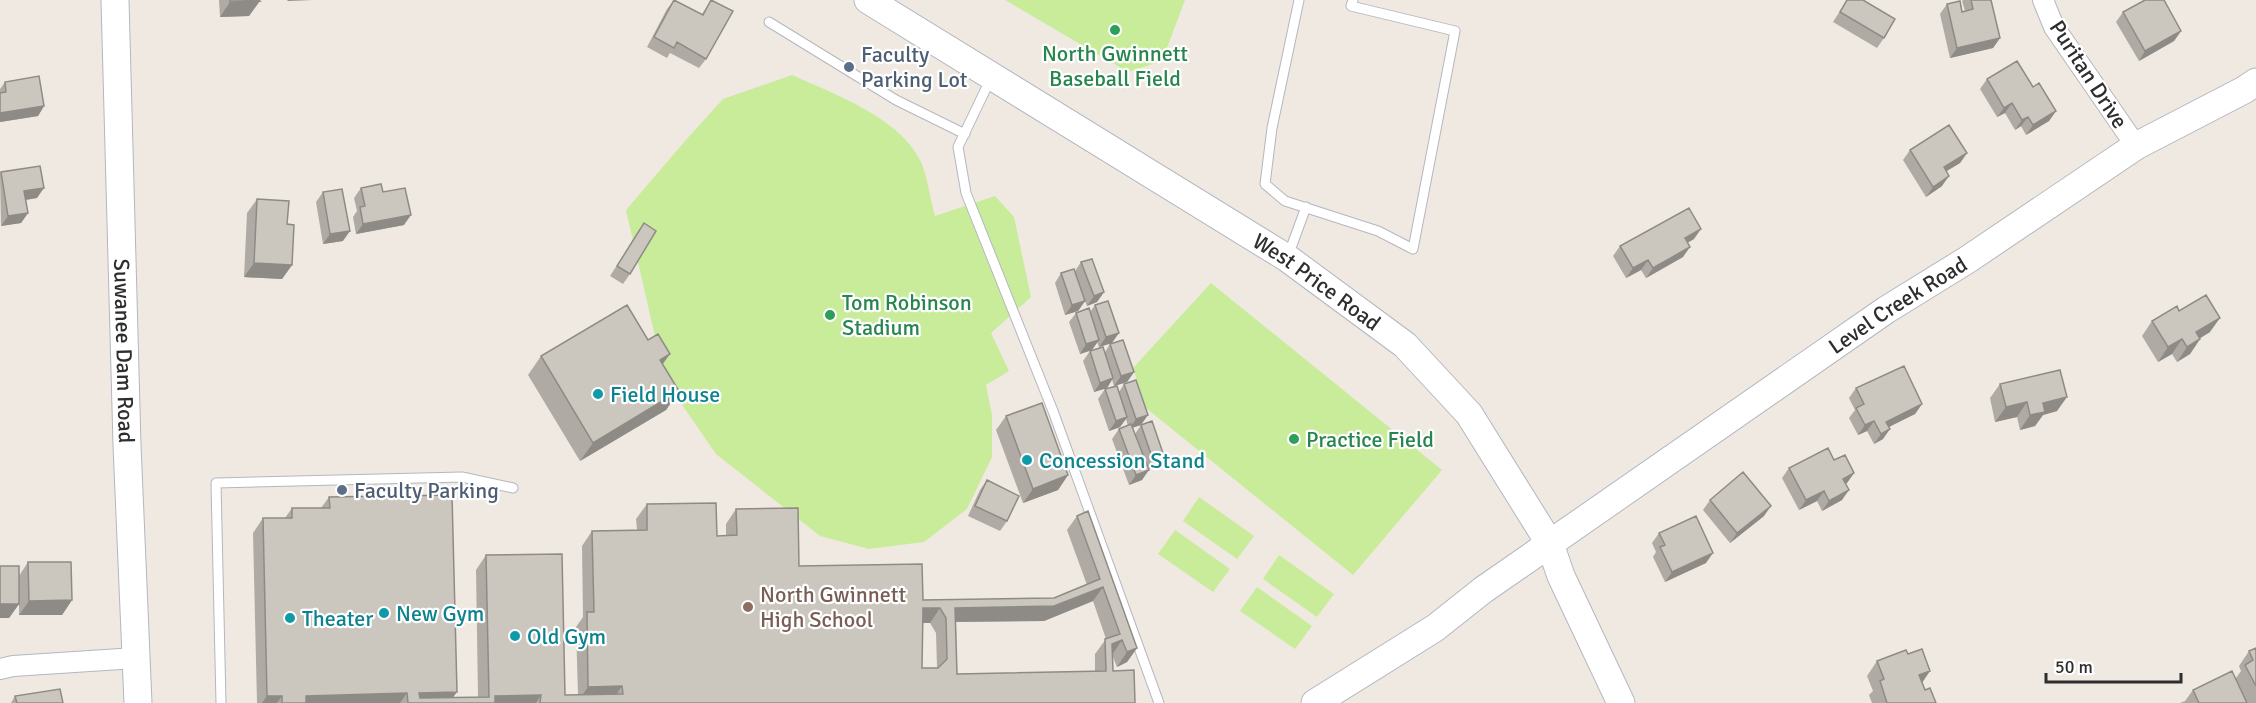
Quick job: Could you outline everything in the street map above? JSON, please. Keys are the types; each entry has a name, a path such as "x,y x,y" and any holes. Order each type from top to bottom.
{"street":[{"name":"Suwanee Dam Road","path":"115,0 128,455 138,703"},
{"name":"West Price Road","path":"868,0 1287,258 1405,345 1469,414 1550,544 1561,576 1621,703"},
{"name":"Puritan Drive","path":"2043,0 2055,27 2136,146"},
{"name":"Level Creek Road","path":"1315,703 1435,628 1483,590 1886,310 1967,260 2136,146 2256,82"},
{"path":"0,669 13,666 136,658"}],"lane":[{"path":"1299,0 1272,128 1265,184 1285,201 1378,231 1413,249 1455,31 1351,6 1353,0"},
{"path":"770,22 896,100 965,134"},
{"path":"992,76 958,147 966,193 1053,411 1159,703"},
{"path":"1287,258 1306,207"},
{"path":"221,703 216,483 462,477 513,488"}],"green space":[{"name":"North Gwinnett Baseball Field","path":"1005,0 1185,0 1162,61 1128,72"},
{"name":"Tom Robinson Stadium","path":"792,75 865,109 898,133 911,146 921,162 935,216 995,196 1014,217 1031,297 991,333 1009,371 986,385 992,415 992,457 967,509 924,542 869,549 820,536 716,454 665,380 626,210 723,99"},
{"name":"Practice Field","path":"1211,283 1442,470 1353,575 1146,408 1133,368"},
{"path":"1199,497 1254,536 1237,559 1183,521"},
{"path":"1175,530 1230,569 1213,592 1158,554"},
{"path":"1279,555 1334,594 1317,617 1263,579"},
{"path":"1257,587 1312,626 1295,649 1240,611"}],"building":[{"path":"230,0 259,0 260,1 230,2"},
{"path":"674,0 703,15 711,0 733,11 706,59 677,42 674,48 654,37"},
{"path":"1847,0 1863,0 1895,19 1884,38 1840,12"},
{"path":"1971,0 1991,0 2000,38 1957,48 1947,4 1960,1 1962,12 1973,9"},
{"path":"2145,0 2164,0 2181,31 2145,51 2123,12"},
{"path":"2017,61 2033,87 2039,83 2056,111 2033,125 2028,117 2022,120 2012,103 2004,108 1987,79"},
{"path":"39,76 44,106 0,113 0,93 6,92 5,82"},
{"path":"1949,125 1967,153 1944,167 1949,176 1933,187 1910,150"},
{"path":"40,166 44,188 24,191 28,213 8,216 1,172"},
{"path":"381,184 383,192 405,188 411,215 363,224 360,207 365,206 361,188"},
{"path":"342,189 350,231 330,234 323,192"},
{"path":"257,199 289,201 287,224 294,225 292,265 254,263"},
{"path":"1689,208 1701,229 1685,238 1690,247 1653,268 1648,260 1633,268 1620,246"},
{"path":"644,223 656,231 630,274 617,266"},
{"path":"1092,259 1104,292 1094,296 1081,262"},
{"path":"1074,269 1085,301 1072,305 1061,273"},
{"path":"2206,295 2220,318 2196,332 2200,339 2187,347 2182,339 2168,347 2152,321 2177,306 2179,311"},
{"path":"1108,301 1119,333 1106,337 1095,305"},
{"name":"Field House","path":"627,305 648,340 658,334 670,354 660,360 679,391 593,443 541,356"},
{"path":"1089,308 1099,340 1086,344 1076,313"},
{"path":"1123,340 1134,372 1121,376 1110,344"},
{"path":"1103,347 1113,378 1100,383 1090,351"},
{"path":"1904,366 1922,404 1886,422 1890,429 1881,434 1874,421 1865,425 1856,408 1864,404 1856,388"},
{"path":"2060,370 2067,397 2043,403 2045,412 2030,415 2027,402 2006,407 2000,384"},
{"path":"1136,380 1148,415 1136,419 1124,384"},
{"path":"1117,386 1127,417 1116,421 1105,389"},
{"path":"1042,403 1068,475 1033,489 1006,416"},
{"path":"1152,421 1164,456 1153,460 1141,425"},
{"path":"1131,424 1149,470 1136,475 1119,429"},
{"path":"1828,448 1834,460 1845,455 1854,473 1843,479 1849,490 1829,501 1824,491 1806,500 1789,468"},
{"path":"1743,472 1771,506 1737,533 1710,500"},
{"path":"987,480 1019,496 1007,521 975,506"},
{"path":"452,495 457,692 419,693 420,698 489,697 486,555 562,554 565,695 623,694 622,686 588,687 587,612 594,612 592,531 647,530 647,504 716,503 717,536 737,535 736,509 798,508 799,566 922,564 923,600 1054,598 1100,579 1077,516 1088,511 1137,648 1127,652 1122,640 1112,644 1113,671 1134,670 1135,703 540,703 541,695 495,696 495,703 408,703 407,693 306,696 306,703 282,703 282,696 267,696 263,518 292,518 292,508 330,508 329,497","holes":["1103,587 1120,634 1105,639 1106,671 957,674 955,608 1054,606","923,608 940,608 946,618 947,659 938,668 922,668"]},
{"path":"1696,516 1713,553 1672,572 1660,547 1665,545 1659,533"},
{"path":"28,562 71,562 72,600 29,601"},
{"path":"0,566 19,566 19,604 0,604"},
{"path":"2256,648 2256,686 2245,665 2253,660 2249,651"},
{"path":"1922,649 1930,671 1919,675 1925,690 1930,688 1936,703 1887,703 1880,681 1884,679 1877,661 1906,650 1908,654"},
{"path":"2232,671 2247,703 2199,703 2193,690"},
{"path":"60,689 63,703 17,703 15,696"}],"place":[{"name":"North Gwinnett Baseball Field","path":"1115,30"},
{"name":"Faculty Parking Lot","path":"849,67"},
{"name":"Tom Robinson Stadium","path":"830,315"},
{"name":"Field House","path":"598,394"},
{"name":"Practice Field","path":"1294,439"},
{"name":"Concession Stand","path":"1027,460"},
{"name":"Faculty Parking","path":"342,490"},
{"name":"North Gwinnett High School","path":"748,607"},
{"name":"New Gym","path":"384,613"},
{"name":"Theater","path":"290,618"},
{"name":"Old Gym","path":"515,636"}]}
